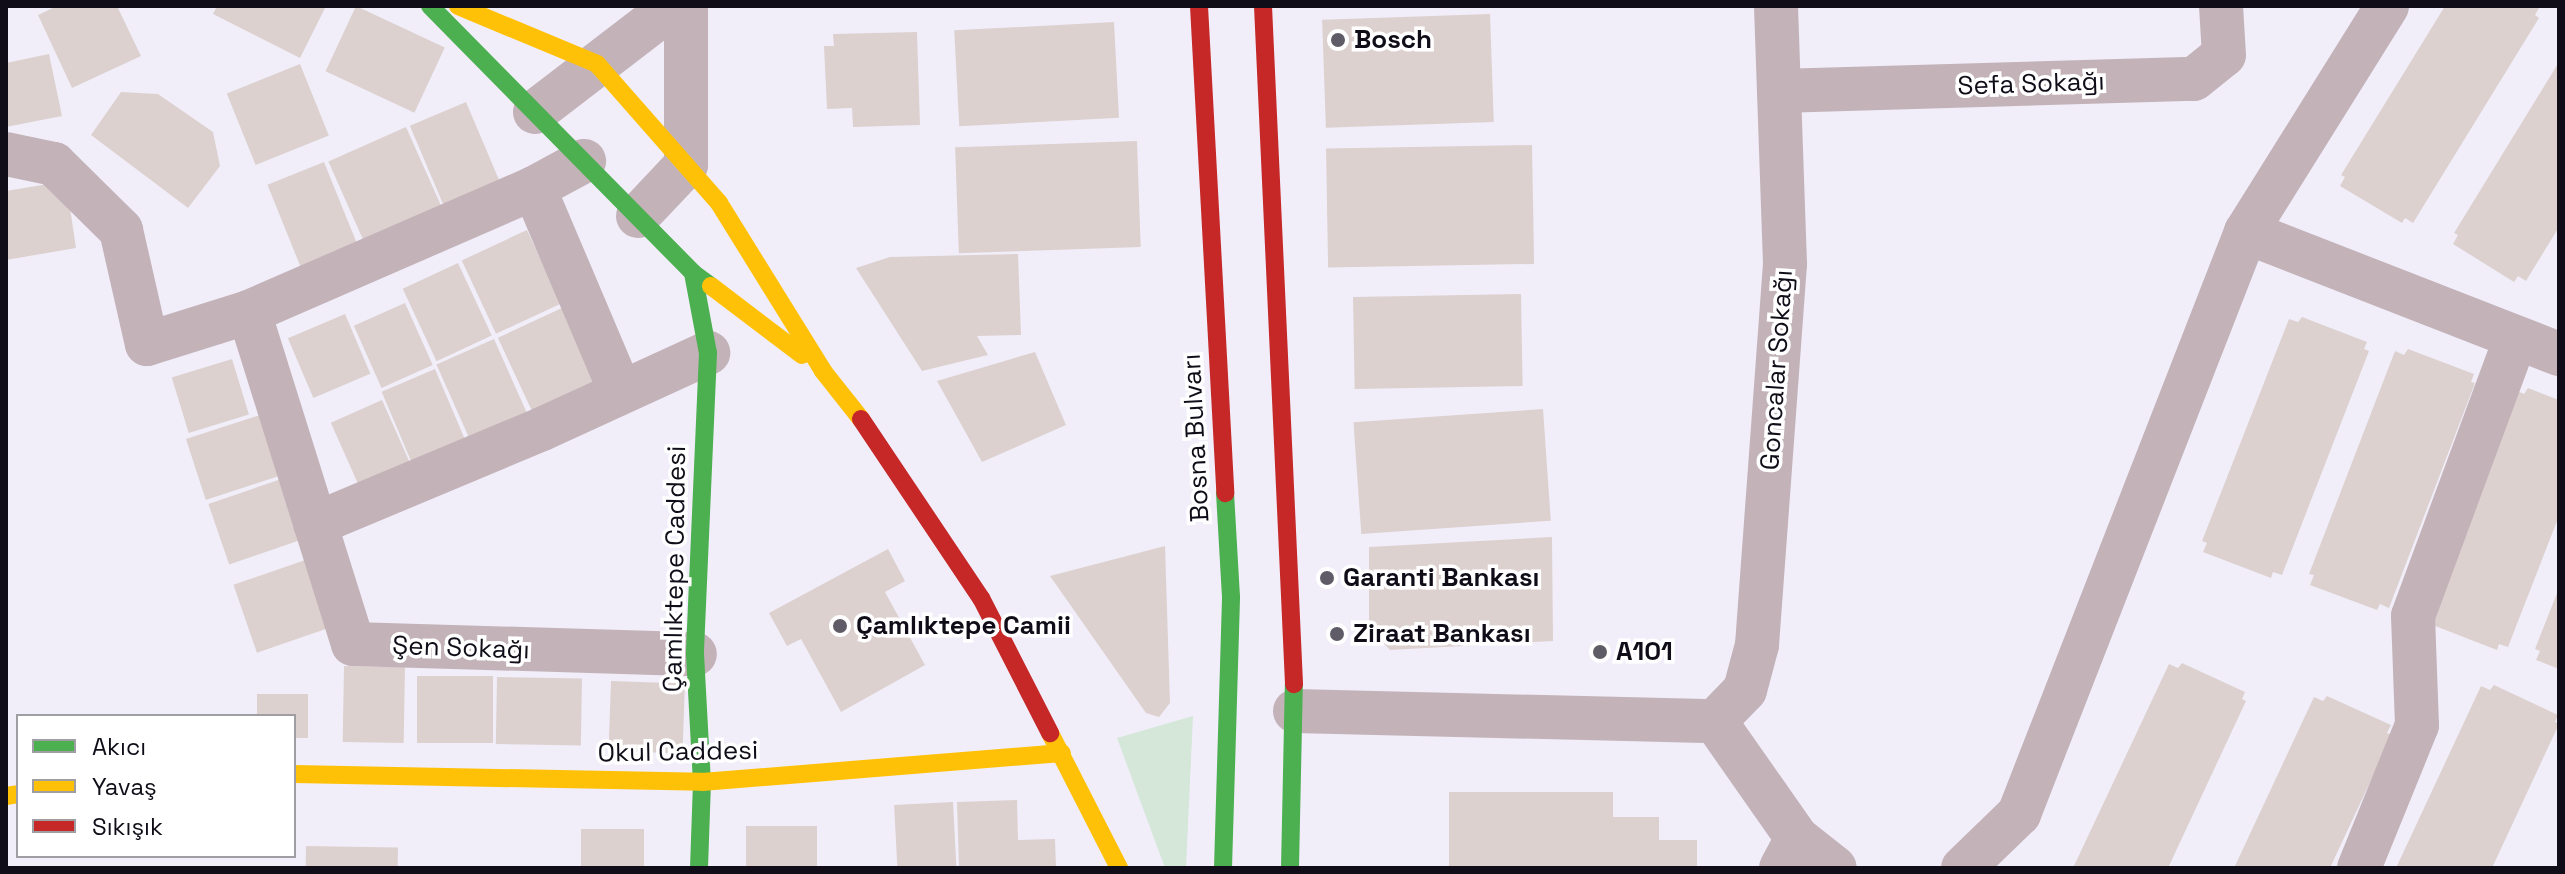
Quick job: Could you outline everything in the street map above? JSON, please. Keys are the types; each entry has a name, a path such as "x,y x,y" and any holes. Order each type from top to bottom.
{"street":[{"path":"430,6 693,273 823,371"},
{"path":"458,6 597,64 719,203 823,371 876,437 981,598 1119,868"},
{"path":"535,112 673,6"},
{"path":"638,216 686,165 686,6"},
{"name":"Bosna Bulvarı","path":"1199,6 1231,597 1223,868"},
{"path":"1263,6 1295,711 1290,868"},
{"name":"Goncalar Sokağı","path":"1715,721 1745,690 1757,645 1785,264 1776,6"},
{"name":"Sefa Sokağı","path":"1779,91 2194,79 2224,55 2221,6"},
{"path":"1963,868 2019,814 2246,232 2387,6"},
{"path":"6,154 54,164 121,230 147,344 249,312 534,188 584,161"},
{"path":"534,188 620,391"},
{"path":"2246,232 2559,354"},
{"name":"Çamlıktepe Caddesi","path":"693,273 708,353 695,654 702,782 699,868"},
{"name":"Şen Sokağı","path":"249,312 353,644 695,654"},
{"path":"2359,868 2417,725 2413,616 2516,338"},
{"path":"315,524 542,429 708,353"},
{"path":"1295,711 1715,721 1789,853 1835,868"},
{"path":"1062,753 1084,839"},
{"name":"Okul Caddesi","path":"296,774 702,782 1062,753"}],"green space":[{"path":"1193,716 1186,868 1165,868 1117,738"}],"building":[{"path":"57,6 117,6 141,56 72,88 38,15"},
{"path":"217,6 326,6 300,58 213,14"},
{"path":"356,6 445,47 414,113 326,71"},
{"path":"2445,6 2536,6 2539,8 2535,15 2539,18 2413,223 2405,218 2402,223 2340,186 2345,177 2341,175"},
{"path":"1490,14 1494,122 1326,128 1322,20"},
{"path":"1114,22 1119,118 959,126 954,30"},
{"path":"917,32 920,125 853,127 852,108 827,109 824,46 834,46 833,34"},
{"path":"49,54 62,116 6,127 6,63"},
{"path":"2559,62 2559,227 2526,281 2518,276 2514,282 2453,244 2458,235 2454,233"},
{"path":"300,64 329,135 256,165 227,94"},
{"path":"121,92 158,94 213,132 220,166 188,208 91,135"},
{"path":"466,102 501,184 445,208 410,126"},
{"path":"406,127 442,208 365,243 328,162"},
{"path":"1137,141 1141,247 959,253 955,147"},
{"path":"1532,145 1534,264 1328,268 1326,149"},
{"path":"324,162 357,245 301,267 267,185"},
{"path":"66,181 76,248 6,260 6,191"},
{"path":"527,230 561,303 496,334 462,260"},
{"path":"1018,254 1021,335 977,336 988,355 922,371 856,268 890,257"},
{"path":"458,263 492,336 437,361 403,289"},
{"path":"1521,294 1523,386 1355,389 1353,297"},
{"path":"405,303 433,365 381,388 354,326"},
{"path":"564,307 601,387 535,418 498,338"},
{"path":"345,314 370,374 313,398 288,338"},
{"path":"2302,317 2367,342 2364,349 2369,351 2282,575 2273,572 2271,578 2203,552 2207,543 2202,541 2289,319 2298,322"},
{"path":"494,339 530,419 472,445 436,365"},
{"path":"2408,349 2474,374 2471,382 2475,383 2389,608 2380,604 2377,610 2310,585 2314,575 2309,574 2395,351 2404,355"},
{"path":"1035,352 1066,425 982,462 937,381"},
{"path":"232,359 249,414 189,433 172,377"},
{"path":"435,369 469,449 416,472 382,392"},
{"path":"2528,388 2559,400 2559,516 2508,647 2499,644 2497,650 2430,624 2515,390 2524,394"},
{"path":"382,400 414,472 363,495 331,423"},
{"path":"1543,409 1551,521 1361,534 1353,422"},
{"path":"263,414 283,475 206,500 186,439"},
{"path":"284,478 305,539 229,565 208,504"},
{"path":"1552,537 1553,641 1390,650 1369,628 1369,547"},
{"path":"1165,546 1170,703 1159,717 1146,713 1050,576"},
{"name":"Çamlıktepe Camii","path":"888,549 905,581 885,592 925,665 841,712 801,639 787,646 769,613"},
{"path":"311,558 334,626 257,653 233,585"},
{"path":"2559,588 2559,669 2536,660 2540,651 2535,649"},
{"path":"2182,663 2245,692 2242,699 2246,701 2168,868 2073,868 2169,664 2178,668"},
{"path":"344,666 405,667 404,743 343,742"},
{"path":"417,676 493,676 493,743 417,743"},
{"path":"497,677 582,678 581,745 496,744"},
{"path":"611,681 685,684 683,754 609,751"},
{"path":"2494,685 2558,715 2555,722 2559,724 2492,868 2396,868 2481,686 2490,690"},
{"path":"257,694 308,694 308,738 296,738 296,714 257,714"},
{"path":"2327,696 2391,725 2387,733 2392,735 2330,868 2234,868 2314,697 2323,701"},
{"path":"1449,792 1613,792 1613,817 1659,817 1659,840 1697,840 1697,868 1449,868"},
{"path":"1017,800 1018,840 1055,839 1056,868 959,868 957,802"},
{"path":"953,802 956,868 897,868 894,805"},
{"path":"746,826 817,826 817,868 746,868"},
{"path":"581,829 644,829 644,868 581,868"},
{"path":"306,846 398,848 398,868 306,868"}],"traffic: fast":[{"path":"430,6 693,273 711,286"},
{"path":"693,273 708,353 695,654 702,782 699,868"},
{"path":"1223,868 1231,597 1225,493"},
{"path":"1290,868 1294,684"}],"traffic: slow":[{"path":"458,6 597,64 719,203 823,371 861,419"},
{"path":"711,286 802,355"},
{"path":"1050,733 1119,868"},
{"path":"296,774 702,782 1062,753"},
{"path":"6,796 16,794"}],"traffic: jam":[{"path":"1199,6 1225,493"},
{"path":"1263,6 1294,684"},
{"path":"861,419 981,598 1050,733"}],"place":[{"name":"Bosch","path":"1338,40"},
{"name":"Garanti Bankası","path":"1327,578"},
{"name":"Çamlıktepe Camii","path":"840,626"},
{"name":"Ziraat Bankası","path":"1337,634"},
{"name":"A101","path":"1600,652"}]}
